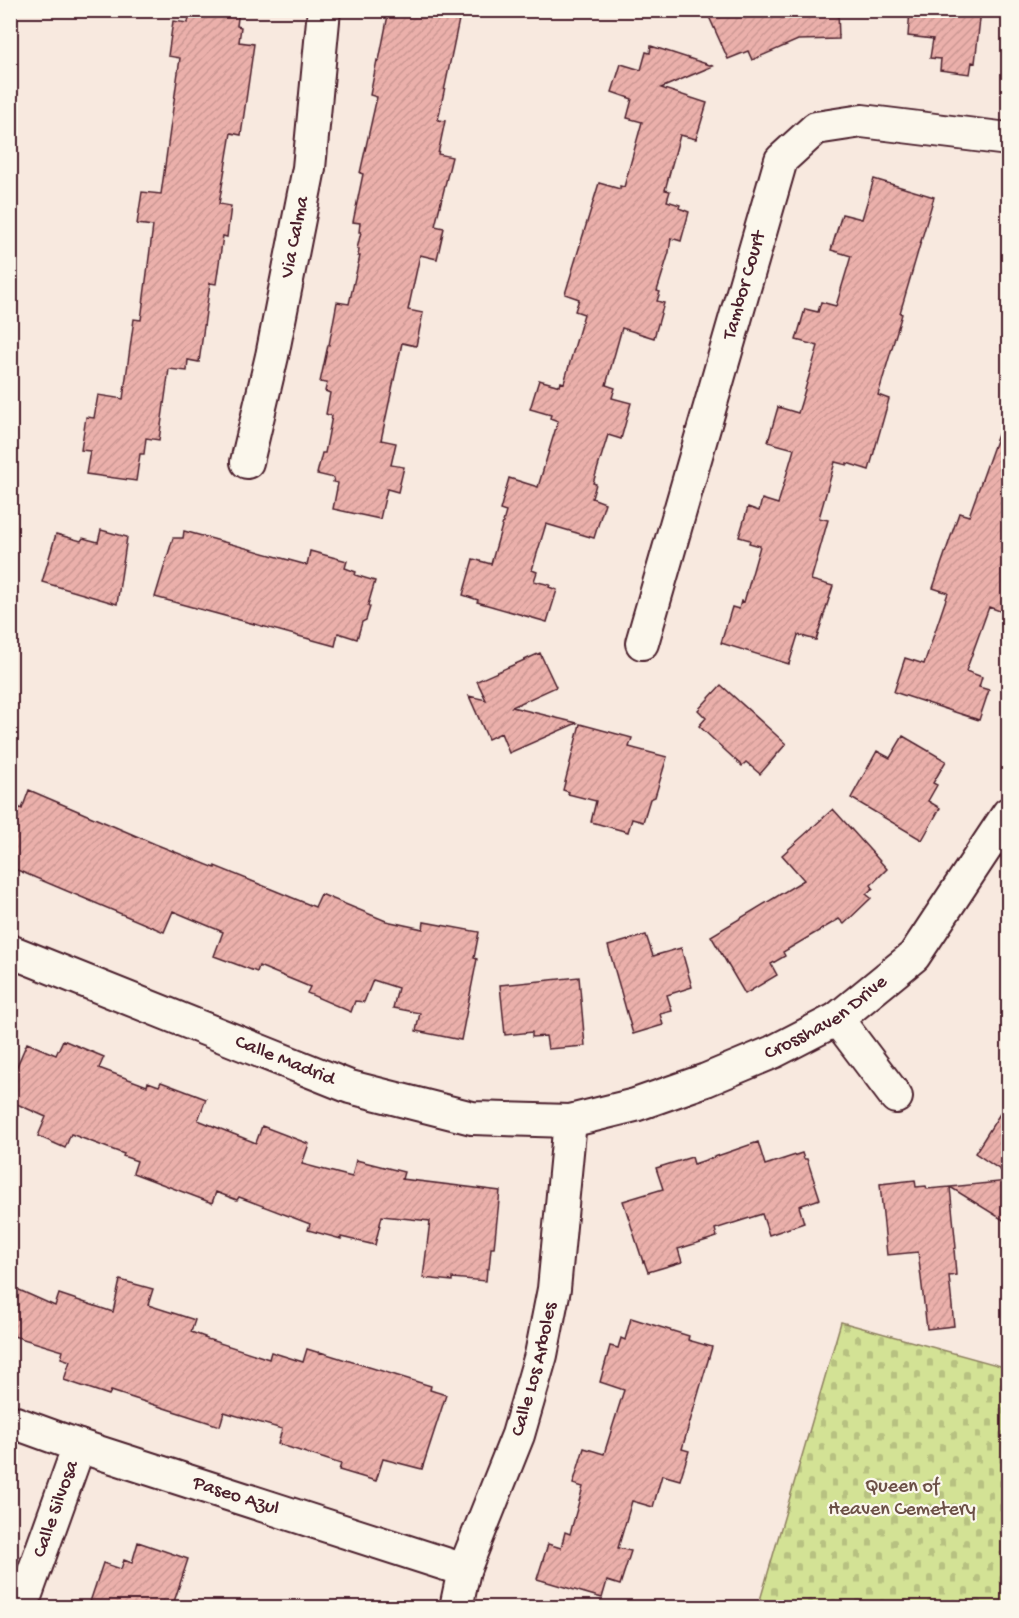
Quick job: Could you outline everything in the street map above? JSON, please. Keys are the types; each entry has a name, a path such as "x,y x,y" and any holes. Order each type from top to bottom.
{"street":[{"name":"Via Calma","path":"247,462 272,356 309,168 324,10"},
{"name":"Tambor Court","path":"642,643 781,160 816,128 862,121 1008,139"},
{"name":"Crosshaven Drive","path":"570,1121 635,1105 706,1080 772,1052 837,1019 914,956 1008,814"},
{"name":"Calle Madrid","path":"10,951 350,1087 472,1118 570,1121"},
{"path":"837,1019 896,1097"},
{"name":"Calle Los Arboles","path":"456,1608 464,1570 519,1435 541,1355 554,1289 570,1121"},
{"name":"Paseo Azul","path":"10,1421 79,1446 464,1570"},
{"name":"Calle Silvosa","path":"21,1608 79,1446"}],"green space":[{"name":"Queen of Heaven Cemetery","path":"841,1322 1008,1368 1008,1607 758,1607"}],"building":[{"path":"190,10 239,10 237,26 241,27 239,42 254,44 241,135 231,133 219,204 231,206 227,237 223,236 216,284 210,283 199,362 188,360 187,371 169,369 159,440 146,438 144,454 140,454 136,481 86,474 90,451 81,450 86,417 94,418 98,395 123,399 134,319 141,320 153,226 137,224 142,192 161,194 180,58 168,56 173,21 188,23"},
{"path":"389,10 461,10 438,120 445,121 438,154 452,157 435,226 444,228 437,259 420,255 408,310 423,313 416,346 402,343 381,440 396,443 391,465 404,467 398,492 387,489 380,519 333,509 338,483 333,482 334,478 317,474 322,453 325,453 332,416 326,414 330,393 325,391 327,383 320,382 337,302 349,304 360,256 358,256 359,249 357,249 361,232 359,232 360,223 353,222 363,174 360,173 377,97 370,95"},
{"path":"706,10 838,10 839,39 798,40 752,60 748,51 728,59"},
{"path":"910,10 981,10 975,63 972,62 970,74 940,70 941,59 930,58 933,39 908,36"},
{"path":"651,46 713,66 661,88 707,103 696,139 680,135 665,190 670,191 667,201 680,205 679,208 689,212 681,241 671,238 657,291 660,292 657,301 664,303 654,338 622,328 606,385 615,388 612,398 631,403 621,439 608,435 593,483 596,484 592,498 605,503 594,538 546,524 532,570 537,572 534,581 550,585 549,587 557,590 547,622 477,602 478,600 463,595 473,559 491,564 506,512 500,510 509,478 538,487 558,421 550,418 551,415 530,409 539,380 560,386 561,382 564,383 584,314 575,311 579,299 565,294 599,183 620,189 620,186 624,187 642,122 627,118 632,99 612,92 621,64 641,70 646,52 650,53"},
{"path":"874,179 934,197 878,395 889,399 869,470 835,462 819,518 828,520 811,580 833,586 816,640 798,635 789,664 721,643 732,607 739,609 741,601 744,602 760,546 739,537 748,507 759,511 762,499 778,504 794,449 768,442 778,407 798,413 818,346 796,340 805,309 818,312 821,302 836,306 851,256 831,250 842,214 862,219"},
{"path":"1005,415 1008,416 1008,614 989,607 966,671 982,677 979,687 989,690 979,720 894,692 905,658 924,664 948,593 933,588 959,513 969,516"},
{"path":"101,530 127,537 117,604 42,582 56,534 81,541 83,538 98,542"},
{"path":"184,531 307,565 310,551 347,561 345,568 356,572 355,575 375,581 366,620 362,622 357,639 338,633 335,646 155,597 173,538 183,538"},
{"path":"540,653 556,687 512,707 577,723 509,753 501,733 488,739 469,696 486,700 477,681"},
{"path":"721,685 786,744 760,774 746,762 742,766 699,726 706,718 698,710"},
{"path":"580,724 632,738 629,747 667,757 655,797 650,799 643,822 632,819 628,832 591,822 596,801 568,794 569,792 563,790"},
{"path":"903,736 946,761 933,783 937,785 928,801 940,808 922,840 851,798 877,751 890,758"},
{"path":"29,790 155,844 315,907 321,894 386,921 423,929 424,922 479,932 474,958 477,959 461,1040 416,1031 420,1013 393,1008 398,988 373,980 364,1002 355,1001 351,1012 307,993 310,987 259,966 257,972 214,956 223,932 173,911 164,932 10,867 10,826 18,807 22,809"},
{"path":"833,809 887,869 871,885 873,888 866,894 871,898 844,924 839,919 783,952 785,956 771,964 777,975 745,994 711,936 804,880 782,855"},
{"path":"646,935 653,956 681,948 692,987 667,995 672,1011 660,1014 663,1025 633,1034 608,946"},
{"path":"579,977 585,1046 548,1049 546,1036 532,1037 532,1032 505,1035 500,985"},
{"path":"63,1040 104,1057 99,1068 147,1086 148,1082 159,1086 161,1082 206,1099 198,1120 256,1143 262,1126 309,1144 302,1164 352,1177 356,1160 404,1172 402,1179 500,1191 494,1248 491,1248 486,1281 423,1278 430,1221 382,1216 375,1245 341,1237 341,1239 308,1230 310,1224 239,1197 237,1200 216,1192 212,1203 133,1173 137,1161 71,1134 65,1148 38,1136 46,1117 10,1101 10,1082 27,1043 56,1055"},
{"path":"1008,1101 1008,1175 975,1153"},
{"path":"758,1142 765,1165 802,1153 804,1159 807,1159 820,1199 799,1206 804,1223 769,1235 762,1214 715,1229 717,1237 678,1249 682,1262 648,1272 623,1201 663,1189 656,1168 692,1157 694,1164"},
{"path":"915,1180 916,1187 926,1186 927,1189 950,1187 956,1248 954,1249 956,1275 949,1276 954,1326 927,1329 918,1252 887,1255 880,1184"},
{"path":"1008,1181 1008,1223 950,1187"},
{"path":"120,1280 153,1289 148,1305 195,1320 191,1332 204,1338 269,1359 271,1352 303,1362 307,1349 320,1352 431,1386 430,1390 446,1395 422,1469 383,1459 376,1481 339,1470 341,1464 278,1444 282,1429 224,1412 220,1426 111,1391 109,1395 64,1380 70,1361 61,1358 63,1351 10,1335 10,1286 55,1306 59,1294 113,1312"},
{"path":"631,1318 689,1336 688,1340 712,1347 682,1449 689,1451 680,1480 662,1475 653,1507 632,1501 618,1548 631,1551 620,1585 607,1581 602,1598 537,1579 548,1544 561,1548 565,1532 570,1534 583,1487 573,1484 584,1448 604,1454 624,1390 600,1382 610,1346 618,1348 621,1338 625,1340"},
{"path":"138,1542 188,1559 172,1608 88,1608 103,1563 121,1569 124,1560 132,1563"}]}
